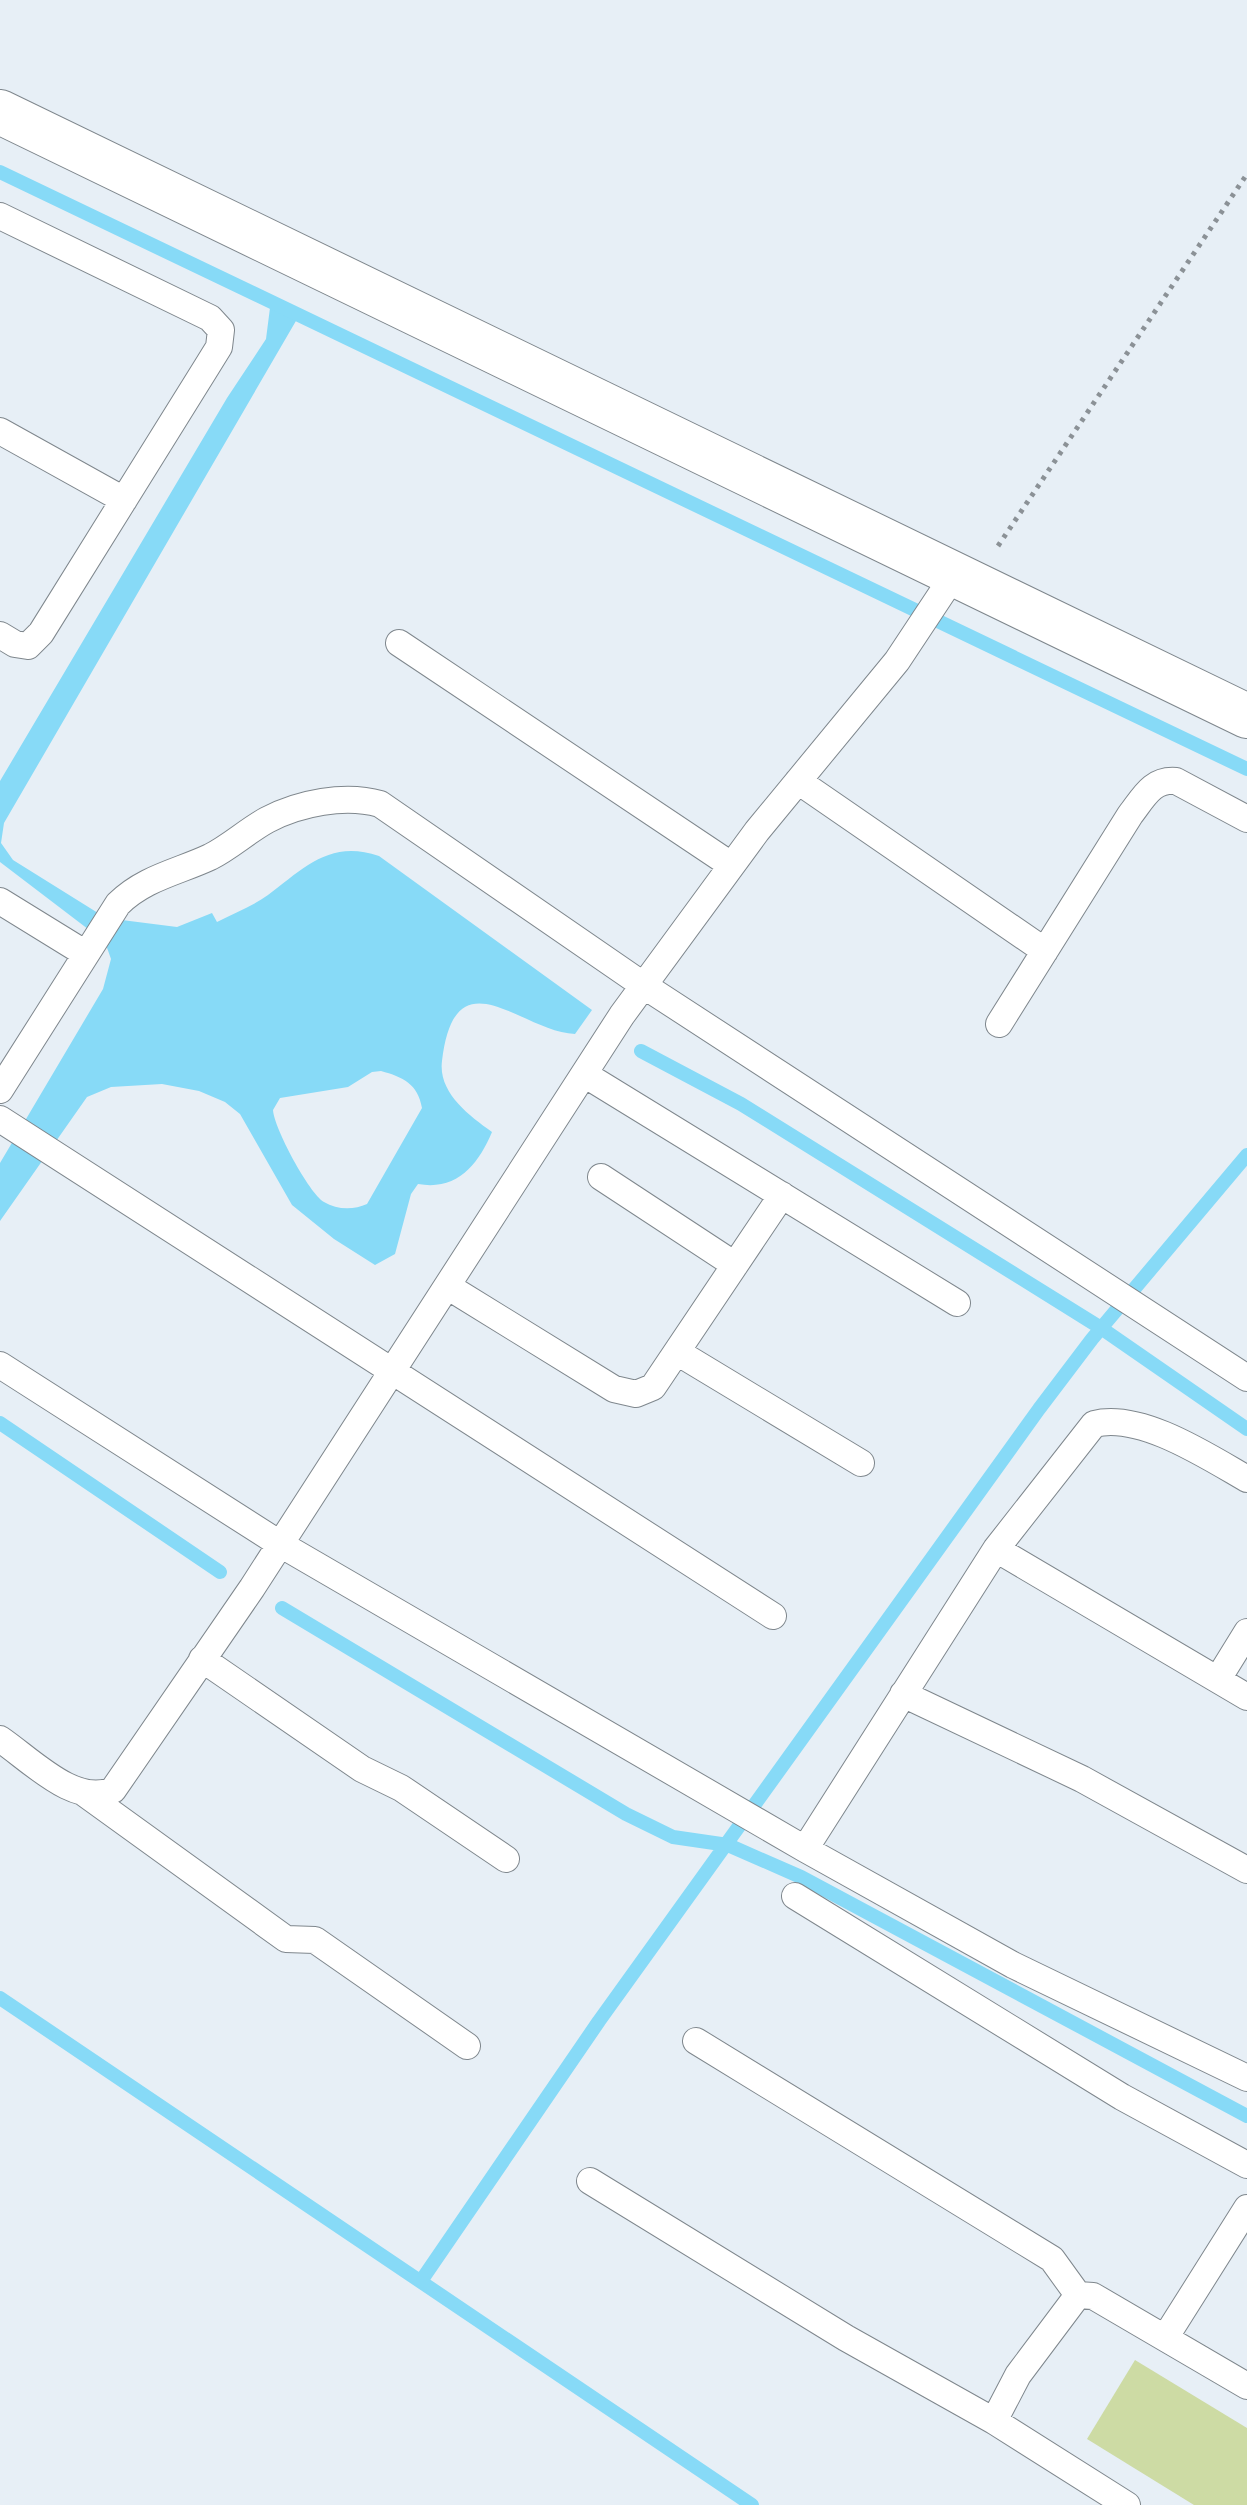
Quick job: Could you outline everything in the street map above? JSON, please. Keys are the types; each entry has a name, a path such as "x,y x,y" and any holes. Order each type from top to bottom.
{"street":[{"path":"0,112 955,585 1247,716"}],"lane":[{"path":"0,216 210,318 221,330 219,347 41,633 28,646 0,635"},
{"path":"0,431 124,500"},
{"path":"84,1793 97,1797 113,1790 280,1544 643,985 731,865 955,585"},
{"path":"399,643 731,865"},
{"path":"999,1024 1130,815 1153,785 1164,780 1176,781 1247,819"},
{"path":"798,781 1045,951"},
{"path":"0,1090 118,904 143,884 216,854 268,819 312,805 364,799 380,804 643,985 1247,1378"},
{"path":"0,901 86,954"},
{"path":"584,1074 957,1303"},
{"path":"0,1119 773,1616"},
{"path":"601,1177 735,1265"},
{"path":"447,1286 614,1389 636,1394 653,1387 782,1195"},
{"path":"677,1352 861,1463"},
{"path":"0,1365 280,1544 805,1849 1013,1965 1247,2078"},
{"path":"805,1849 996,1549 1094,1424 1109,1420 1141,1426 1196,1450 1247,1479"},
{"path":"996,1549 1247,1697"},
{"path":"1218,1679 1247,1632"},
{"path":"202,1659 362,1769 401,1788 506,1859"},
{"path":"903,1694 1082,1779 1247,1870"},
{"path":"0,1739 84,1793 286,1939 315,1940 467,2046"},
{"path":"795,1896 1122,2097 1247,2165"},
{"path":"696,2041 1052,2259 1078,2295"},
{"path":"590,2181 846,2338 994,2421 1127,2505"},
{"path":"1165,2338 1247,2208"},
{"path":"1078,2295 1093,2296 1247,2386"},
{"path":"994,2421 1018,2375 1078,2295"}],"path":[{"path":"955,585 1247,174"}],"green space":[{"path":"1135,2360 1247,2428 1247,2505 1194,2505 1087,2439"}],"water":[{"path":"271,300 300,314 4,823 1,843 13,860 106,918 177,927 212,913 217,922 256,903 306,866 332,854 346,851 379,856 592,1010 575,1034 554,1030 493,1006 476,1004 461,1010 449,1028 442,1072 456,1102 492,1132 480,1155 464,1173 444,1183 418,1184 411,1194 395,1254 375,1265 334,1239 292,1205 240,1114 225,1102 199,1091 162,1084 111,1087 87,1097 0,1221 0,1163 103,989 111,959 105,942 0,862 0,781 227,398 266,339","holes":["381,1071 403,1079 413,1087 422,1108 367,1204 334,1207 318,1196 302,1174 279,1131 273,1110 280,1098 348,1087 372,1072"]}],"waterway":[{"path":"0,172 1247,769"},
{"path":"641,1051 741,1104 1101,1328 1247,1429"},
{"path":"421,2281 599,2021 1039,1409 1092,1339 1247,1155"},
{"path":"0,1423 220,1572"},
{"path":"282,1608 626,1814 673,1837 728,1845 801,1877 1247,2116"},
{"path":"0,1998 752,2505"}]}
